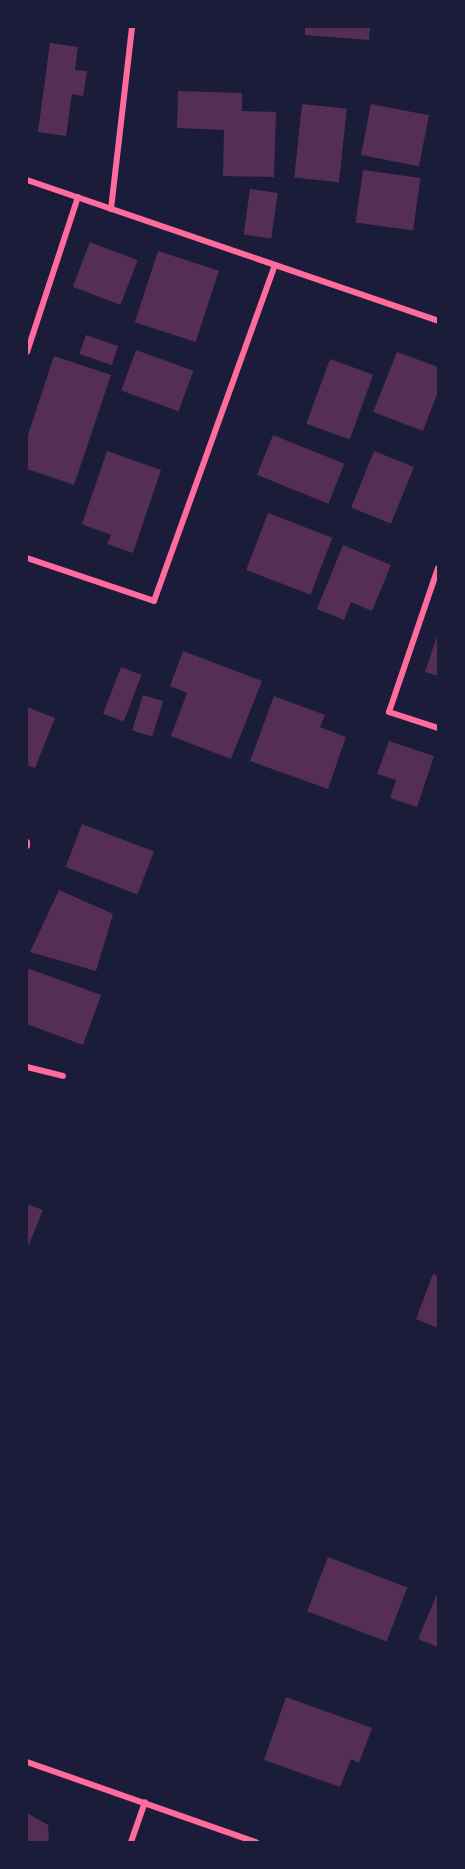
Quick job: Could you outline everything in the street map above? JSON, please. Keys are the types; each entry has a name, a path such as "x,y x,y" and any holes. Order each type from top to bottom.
{"street":[{"path":"111,208 132,27"},
{"path":"27,180 438,321"},
{"path":"27,352 78,197"},
{"path":"27,558 154,601 275,265"},
{"path":"438,568 389,712 438,728"},
{"path":"27,1067 63,1076"},
{"path":"27,1762 256,1842"},
{"path":"131,1842 145,1802"}],"building":[{"path":"305,27 370,27 369,40 305,35"},
{"path":"50,43 78,47 75,70 87,71 83,96 72,94 66,136 38,132"},
{"path":"178,91 242,93 242,111 276,112 274,177 223,176 224,130 177,128"},
{"path":"302,104 347,109 339,182 294,178"},
{"path":"371,104 429,115 419,166 361,155"},
{"path":"363,170 420,178 413,231 356,222"},
{"path":"250,189 278,193 271,238 244,235"},
{"path":"90,242 138,260 120,305 73,287"},
{"path":"158,251 219,271 196,342 135,322"},
{"path":"86,335 118,346 112,365 79,354"},
{"path":"136,350 193,371 179,411 121,390"},
{"path":"397,352 438,367 438,392 423,431 373,412"},
{"path":"54,356 111,375 74,485 27,469 27,438"},
{"path":"330,359 373,375 350,440 306,424"},
{"path":"273,435 344,464 328,504 257,475"},
{"path":"107,451 161,470 133,553 107,544 111,535 82,524"},
{"path":"374,451 414,467 391,524 351,508"},
{"path":"268,513 332,538 311,595 246,570"},
{"path":"343,545 391,565 372,611 351,602 344,620 317,609"},
{"path":"438,633 438,676 425,672"},
{"path":"183,651 262,681 231,759 171,736 187,693 170,686"},
{"path":"121,667 142,675 124,722 103,714"},
{"path":"143,695 163,701 152,737 132,730"},
{"path":"274,696 325,715 320,727 346,737 328,789 250,761"},
{"path":"27,707 55,718 35,768 27,765"},
{"path":"389,741 434,756 417,807 390,798 396,780 377,774"},
{"path":"82,824 154,852 137,895 66,867"},
{"path":"59,890 113,914 96,971 30,952"},
{"path":"27,968 101,995 83,1045 27,1024"},
{"path":"27,1204 43,1210 27,1249"},
{"path":"433,1274 438,1276 438,1328 416,1319"},
{"path":"328,1557 407,1587 387,1642 307,1611"},
{"path":"438,1592 438,1647 418,1639"},
{"path":"286,1697 372,1728 359,1763 351,1759 340,1787 264,1760"},
{"path":"27,1813 48,1825 49,1842 27,1842"}]}
